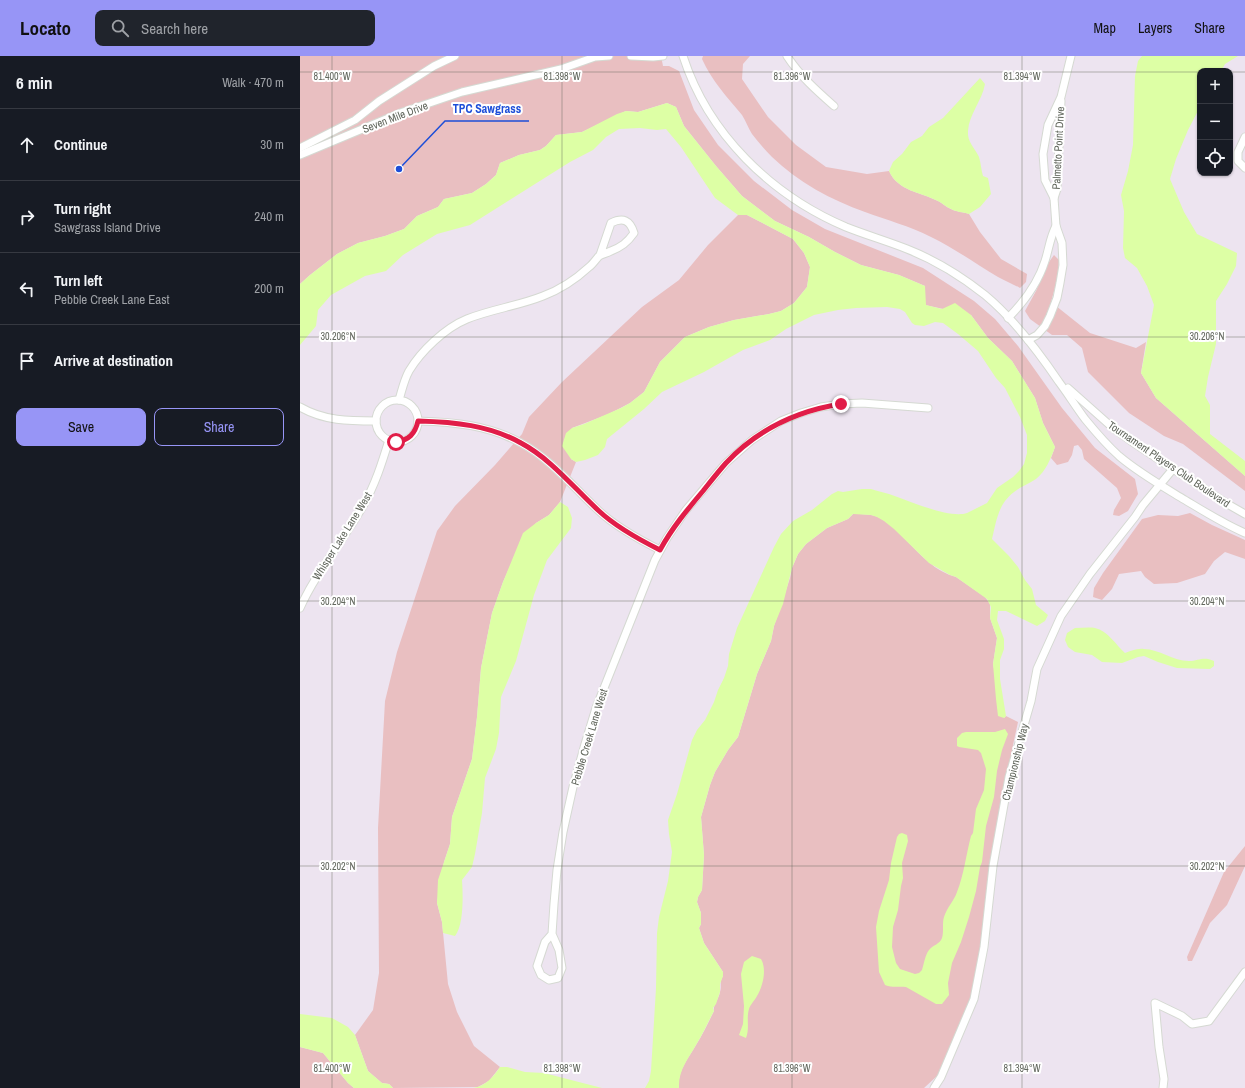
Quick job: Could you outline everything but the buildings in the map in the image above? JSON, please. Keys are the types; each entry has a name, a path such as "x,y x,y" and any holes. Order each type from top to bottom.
{"street":[{"name":"Seven Mile Drive","path":"300,148 355,120 379,101 434,66 455,56"},
{"name":"Seven Mile Drive","path":"300,155 403,112 462,92 560,69 595,58 609,56"},
{"path":"631,56 663,56"},
{"name":"Tournament Players Club Boulevard","path":"683,56 698,93 722,131 752,165 772,183 793,199 825,218 848,228 906,248 950,270 986,297 1028,340 1085,419 1118,455 1153,482 1224,524 1245,533"},
{"path":"787,56 811,85 834,106"},
{"name":"Palmetto Point Drive","path":"1028,340 1037,335 1045,326 1050,316 1057,298 1063,264 1062,243 1056,226 1054,198 1045,180 1043,154 1048,125 1061,97 1071,56"},
{"name":"Palmetto Point Drive","path":"1054,198 1057,189 1061,97"},
{"path":"1245,137 1238,152 1238,161 1245,168"},
{"path":"399,400 403,384 409,372 423,352 442,334 466,319 527,302 556,290 570,282 600,255 611,223 617,220 624,220 631,225 634,233 628,242 612,251 600,255"},
{"name":"Palmetto Point Drive","path":"1008,318 1025,299 1041,271 1052,234 1056,226"},
{"name":"Tournament Players Club Boulevard","path":"1058,380 1113,428 1173,470 1245,514"},
{"path":"393,400 399,400 410,404 417,415 418,421 416,429 408,439 396,442 389,440 380,433 376,420 378,411 381,407 393,400"},
{"name":"Pebble Creek Lane West","path":"552,934 545,942 537,966 541,975 549,980 558,978 562,968 559,950 552,934 557,870 563,832 573,787 596,708 610,671 660,550 676,524 726,463 752,440 781,421 821,407 841,404 862,403 928,408"},
{"path":"300,407 316,415 345,421 376,420"},
{"path":"418,421 445,422 483,428 509,436 534,451 552,465 612,522 660,550"},
{"name":"Whisper Lake Lane West","path":"300,608 313,583 373,488 381,468 389,440"},
{"name":"Championship Way","path":"934,1088 941,1077 974,999 984,947 993,866 1009,777 1031,701 1037,669 1061,616 1077,592 1143,505 1173,470"},
{"path":"1163,1088 1164,1079 1159,1047 1155,1003 1182,1016 1192,1024 1209,1021 1245,972"}],"shaded area":[{"path":"300,56 661,56 663,66 669,66 679,71 694,110 718,145 754,181 792,210 825,229 923,268 974,301 995,319 1018,346 1062,408 1095,448 1135,479 1138,494 1128,511 1119,516 1113,515 1114,510 1121,498 1117,488 1084,459 1082,450 1078,445 1074,446 1072,455 1068,462 1057,465 1051,458 1055,447 1043,423 1035,398 1012,361 988,338 971,315 925,305 925,286 899,275 861,265 809,237 775,221 742,196 684,126 676,107 667,103 638,112 626,111 582,132 556,135 540,150 519,155 500,163 496,175 472,193 444,199 438,207 417,216 404,229 358,243 337,254 300,284"},
{"path":"703,56 750,56 743,64 742,79 768,117 796,145 826,167 867,174 889,171 893,178 904,187 938,201 953,210 969,214 980,232 1001,259 1027,274 1026,282 1020,288 998,277 940,241 906,226 840,202 804,182 772,157 752,134 742,115 710,74 702,59"},
{"path":"1142,56 1238,56 1225,64 1223,68 1197,68 1197,113 1176,159 1170,179 1184,212 1197,234 1237,253 1236,266 1216,301 1216,344 1205,396 1210,405 1210,434 1245,461 1245,476 1156,398 1141,373 1154,305 1147,286 1137,268 1125,258 1123,248 1124,211 1121,195 1128,171 1133,145 1135,76 1138,61"},
{"path":"980,78 985,84 969,125 968,135 970,142 979,157 983,176 988,178 991,194 980,207 969,214 953,210 938,201 904,187 893,178 889,171 893,162 902,154 911,142 922,136 929,127 943,118"},
{"path":"667,103 676,107 684,126 742,196 775,221 809,237 861,265 899,275 925,286 926,305 942,309 955,303 971,315 988,338 1012,361 1035,398 1043,423 1055,447 1048,464 1040,476 1016,490 1002,505 992,539 1018,567 1032,589 1036,605 1048,615 1045,621 1037,626 1006,611 998,611 997,620 1004,639 1004,649 1000,660 1000,679 1006,716 1004,718 998,716 993,664 997,638 990,618 991,607 987,599 956,577 929,563 894,529 884,521 871,515 853,514 848,519 827,528 806,544 798,554 792,568 783,604 774,626 771,641 757,674 738,737 728,750 715,772 701,817 704,855 702,890 697,902 701,913 701,924 699,928 704,943 723,972 720,992 713,1008 714,1011 682,1071 679,1088 645,1088 649,1081 651,1071 656,988 657,933 659,917 668,881 672,852 668,820 692,740 697,730 705,720 714,702 728,666 729,654 737,628 781,534 793,521 812,510 838,491 843,492 871,489 939,511 959,514 967,513 987,503 997,488 1019,471 1024,464 1027,453 1027,435 1020,417 1005,388 996,378 978,351 943,323 935,322 924,326 915,325 905,312 900,309 887,307 856,308 814,315 786,329 770,340 743,350 704,372 662,392 644,409 607,439 605,447 598,455 576,462 571,459 562,446 566,433 572,428 621,408 644,392 660,362 685,337 709,327 734,320 781,311 794,303 807,287 810,267 804,253 793,239 747,215 738,215 715,198 681,147 666,129 619,129 606,137 593,150 570,162 470,225 437,234 403,255 386,271 365,276 331,295 318,310 316,326 300,345 300,284 337,254 358,243 404,229 417,216 438,207 444,199 472,193 496,175 500,163 519,155 540,150 556,135 582,132 617,114 626,111 638,112"},
{"path":"738,215 747,215 793,239 804,253 810,267 807,287 794,303 781,311 734,320 709,327 685,337 660,362 644,392 630,403 609,414 572,428 571,459 576,462 560,502 549,515 536,523 512,562 492,613 481,668 472,759 452,817 450,844 444,862 437,903 442,922 448,984 457,1012 474,1046 500,1067 489,1081 478,1087 393,1088 389,1084 382,1083 368,1071 355,1035 373,1010 379,973 378,828 385,701 397,652 437,531 455,506 495,465 522,434 529,417 562,382 642,307 679,280 708,245"},
{"path":"1054,255 1059,260 1058,277 1051,302 1090,333 1136,348 1146,342 1141,373 1156,398 1245,476 1245,491 1183,444 1164,436 1129,413 1088,372 1082,348 1067,335 1052,335 1030,319 1025,311 1049,262"},
{"path":"560,502 568,507 572,518 571,528 547,560 534,595 516,661 501,697 499,733 496,749 485,778 482,813 475,854 472,867 462,880 463,893 460,925 455,936 443,933 437,903 438,880 450,844 452,817 472,759 481,668 492,613 523,533 549,515"},
{"path":"1190,513 1245,540 1245,559 1225,552 1214,561 1205,574 1177,583 1154,584 1145,577 1141,571 1119,574 1112,589 1102,600 1093,597 1094,588 1103,573 1142,519 1158,515 1178,516"},
{"path":"853,514 872,515 885,521 935,567 956,577 985,597 990,604 990,618 997,638 993,664 1004,718 1006,716 1018,722 1013,745 988,911 975,982 964,1024 951,1063 924,1088 679,1088 681,1071 714,1011 714,1006 721,990 721,980 723,976 723,972 704,943 699,928 701,924 701,913 697,902 702,890 704,855 701,817 710,785 715,772 728,750 738,737 757,674 771,641 774,626 792,568 798,554 806,544 827,528 848,519"},
{"path":"1075,628 1095,628 1104,632 1125,653 1139,649 1150,650 1177,659 1192,661 1204,659 1214,661 1214,666 1210,669 1177,668 1144,656 1122,663 1102,662 1092,655 1075,652 1068,647 1065,640 1067,633"},
{"path":"1005,729 1008,734 997,771 994,797 986,826 982,862 976,891 961,942 952,963 948,983 949,995 942,1004 936,1004 906,987 893,987 885,985 879,972 876,927 879,911 889,880 897,837 902,833 907,835 908,841 902,863 903,878 898,910 893,927 892,947 896,963 900,969 915,974 922,970 929,950 940,942 942,938 944,917 956,895 973,833 976,809 984,790 986,769 981,753 978,750 957,746 957,738 962,733 966,732 995,732"},
{"path":"1245,846 1245,866 1227,905 1210,923 1192,961 1188,961 1187,957 1224,872"},
{"path":"752,956 761,959 764,968 764,978 757,996 749,1009 748,1031 746,1038 739,1035 743,1024 744,1006 741,974 744,962"},
{"path":"300,1014 332,1018 348,1027 355,1035 368,1071 382,1083 389,1084 393,1088 354,1088 323,1053 300,1047"},
{"path":"300,1047 323,1053 354,1088 300,1088"},
{"path":"500,1067 507,1067 525,1072 544,1073 602,1088 473,1088 482,1085 492,1078"}],"place":[{"name":"TPC Sawgrass","path":"399,169"}],"route":[{"path":"396,442 408,439 416,429 418,421 464,424 495,431 509,436 534,451 552,465 612,522 660,550 686,510 726,463 752,440 781,421 821,407 841,404"}]}
